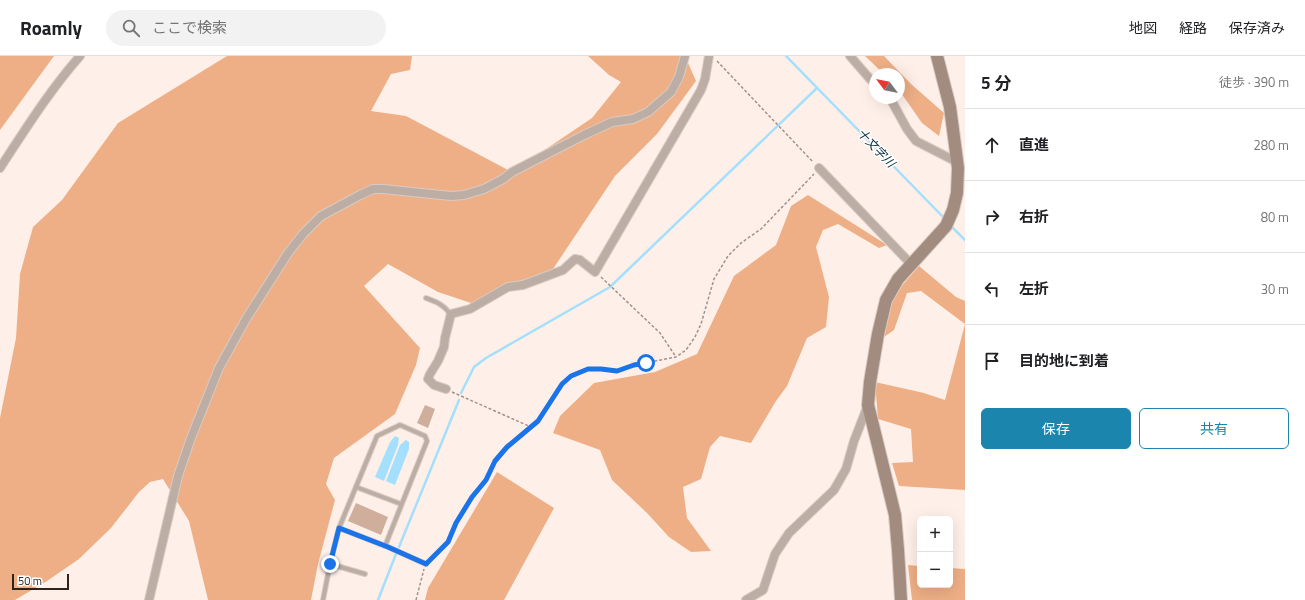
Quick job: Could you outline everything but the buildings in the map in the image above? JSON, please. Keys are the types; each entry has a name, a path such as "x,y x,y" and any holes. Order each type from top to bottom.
{"street":[{"path":"0,168 39,110 67,71 80,56"},
{"path":"149,600 178,476 196,422 219,368 246,320 288,253 303,234 321,216 374,189 451,196 464,195 484,189 503,179 512,172 605,125 612,122 633,120 648,112 671,92 679,77 685,56"},
{"path":"446,389 434,385 428,379 438,362 444,346 451,314 470,309 508,287 523,285 563,270 575,259 580,260 595,272 702,90 709,56"},
{"path":"850,56 869,78"},
{"path":"746,600 763,590 774,554 789,533 834,490 846,469 854,441 868,406 870,382 878,334 886,300 898,279 946,226 953,210 957,194 960,166 950,107 937,56"},
{"path":"893,104 907,129 916,141 960,166"},
{"path":"819,168 911,264"},
{"path":"868,406 895,515 901,600"}],"lane":[{"path":"426,298 446,307 451,314"},
{"path":"323,600 339,528 377,436 400,425 425,436 427,441 385,546"},
{"path":"356,487 402,504"},
{"path":"339,528 426,564"},
{"path":"330,564 365,574"}],"path":[{"path":"416,600 426,564 448,542 456,523 472,497 486,480 495,461 507,447 538,421 562,384 571,376 588,369 617,371 634,365 676,357 686,350 695,337 701,324 714,279 728,256 740,243 761,229 819,168 717,61"},
{"path":"595,272 660,333 676,357"},
{"path":"446,389 531,427"}],"shaded area":[{"path":"0,56 54,56 0,130"},
{"path":"227,56 412,56 410,70 391,74 371,111 406,116 512,172 592,118 621,82 609,75 588,56 685,56 696,81 657,134 615,176 551,272 474,304 438,292 388,264 364,286 420,348 416,365 395,414 334,458 326,484 335,500 318,564 311,600 208,600 189,521 163,479 150,482 139,492 111,528 79,559 47,581 15,600 0,600 0,418 16,338 20,274 33,227 62,200 118,123"},
{"path":"865,56 884,56 896,68 878,68"},
{"path":"905,78 944,113 939,136 922,123 905,99"},
{"path":"808,195 887,245 879,248 838,224 823,230 816,247 829,297 826,327 807,338 787,386 776,401 751,443 720,436 710,447 701,479 683,487 687,518 711,551 691,552 669,537 647,513 612,480 600,450 553,433 560,416 594,383 655,372 697,354 734,276 776,245 791,206"},
{"path":"919,266 956,297 965,301 965,324 921,291 907,293 894,330 884,337 893,296"},
{"path":"965,324 965,490 899,486 892,463 913,462 911,429 878,419 875,382 924,393 945,400"},
{"path":"497,472 554,508 504,600 425,600 428,588"},
{"path":"908,565 917,566 917,588 953,588 953,568 965,569 965,600 912,600"}],"water":[{"path":"395,436 399,438 398,445 384,481 375,477 390,442"},
{"path":"406,440 409,442 409,449 395,485 386,481 400,445"}],"waterway":[{"name":"十文字川","path":"786,56 945,219"},
{"path":"461,393 474,367 486,358 610,287 817,88"},
{"name":"十文字川","path":"951,226 965,240"},
{"path":"399,547 459,400"},
{"path":"378,600 396,554"}],"route":[{"path":"330,564 339,528 426,564 448,542 456,523 472,497 486,480 495,461 507,447 538,421 562,384 571,376 588,369 617,371 634,365 646,363"}]}
